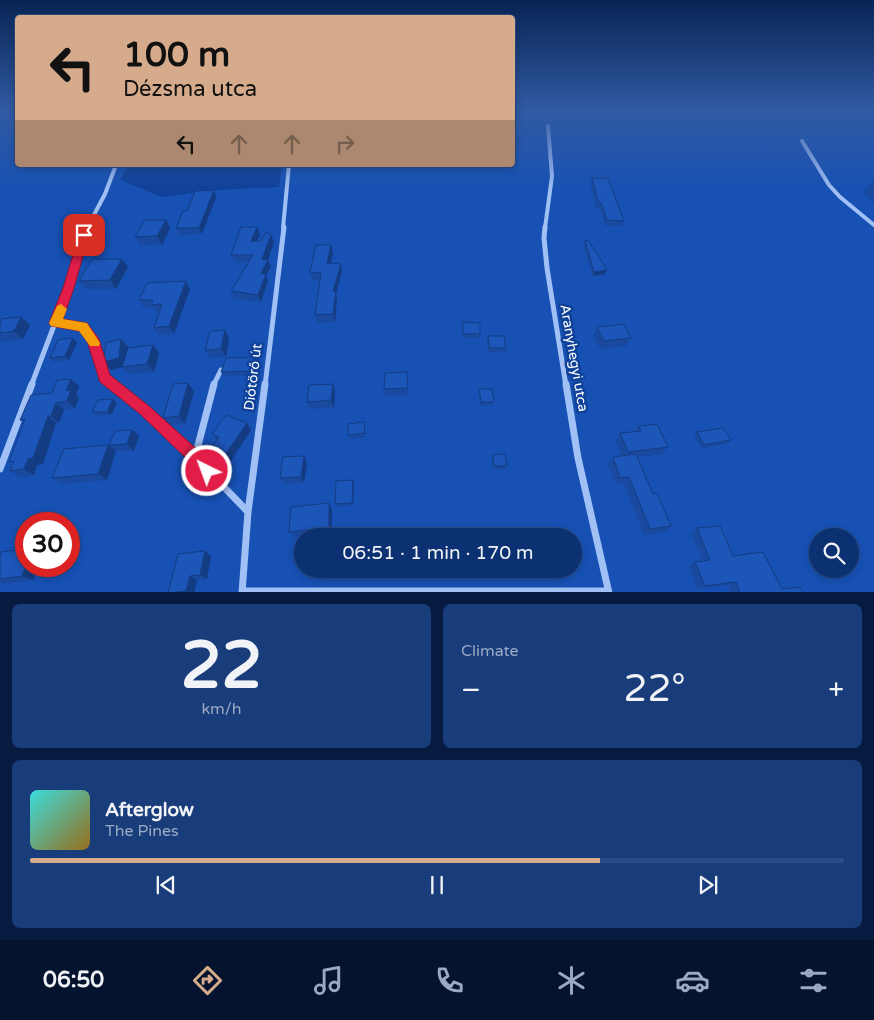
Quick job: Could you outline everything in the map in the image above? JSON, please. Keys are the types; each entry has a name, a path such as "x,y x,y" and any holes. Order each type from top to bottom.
{"street":[{"name":"Aranyhegyi utca","path":"549,137 552,176 544,238 547,268 578,458 608,591"},
{"path":"802,141 829,185 840,197 874,225"},
{"path":"0,469 69,288 75,261 89,222 105,194 115,167"},
{"name":"Diótörő út","path":"242,591 248,512 280,268 289,167"},
{"path":"55,323 83,326 93,339 105,378 144,410 195,457 248,512"},
{"path":"195,457 213,386 221,370"}],"lane":[{"path":"242,591 608,591"}],"shaded area":[{"path":"0,137 15,137 15,167 128,167 120,180 162,197 216,190 279,187 282,167 515,167 515,137 874,137 874,592 0,592"}],"building":[{"path":"515,138 519,139 515,148"},
{"path":"592,178 608,178 624,221 607,220 601,203 598,202"},
{"path":"214,190 199,228 176,228 183,211 187,211 195,191"},
{"path":"145,220 166,220 157,236 135,237"},
{"path":"241,227 257,227 251,241 261,241 266,232 271,235 262,259 268,260 261,273 266,274 258,295 231,291 253,255 231,255"},
{"path":"588,240 607,270 594,272 585,241"},
{"path":"316,245 331,245 327,263 341,264 333,291 336,291 333,314 315,315 321,273 310,272"},
{"path":"92,259 122,259 110,280 79,281"},
{"path":"186,281 169,326 154,328 162,304 151,305 153,300 139,300 147,283"},
{"path":"21,317 14,331 0,333 2,319"},
{"path":"463,322 480,323 480,334 463,334"},
{"path":"624,324 631,338 604,341 597,327"},
{"path":"225,330 221,349 205,350 210,331"},
{"path":"488,336 504,336 506,348 489,348"},
{"path":"73,338 65,356 50,358 58,340"},
{"path":"121,339 119,358 103,362 106,343"},
{"path":"153,345 147,364 122,367 128,348"},
{"path":"254,357 250,371 221,372 226,358"},
{"path":"407,372 408,388 384,389 385,373"},
{"path":"71,379 66,391 71,390 67,401 56,403 51,416 48,416 33,458 28,459 24,469 10,471 14,461 9,462 25,419 20,420 31,395 52,393 57,380"},
{"path":"188,383 179,416 163,418 173,384"},
{"path":"333,384 331,400 307,402 309,385"},
{"path":"479,389 492,389 494,402 481,402"},
{"path":"113,399 107,412 92,412 98,400"},
{"path":"226,415 247,423 225,455 210,450 219,437 212,434"},
{"path":"364,422 365,433 348,435 348,424"},
{"path":"657,424 668,447 628,452 620,433 641,431 639,426"},
{"path":"723,428 731,440 704,445 697,432"},
{"path":"132,430 127,444 109,445 115,431"},
{"path":"108,445 98,474 52,478 64,449"},
{"path":"505,454 507,466 494,466 493,455"},
{"path":"636,454 653,494 657,493 671,526 650,529 629,477 620,478 613,457"},
{"path":"304,456 301,477 280,478 283,457"},
{"path":"353,480 352,503 335,504 336,481"},
{"path":"329,503 329,527 294,528 294,531 289,532 291,507"},
{"path":"720,526 733,556 763,552 782,589 800,587 802,592 740,592 736,582 705,586 695,562 710,560 697,528"},
{"path":"15,550 15,577 0,579 1,552"},
{"path":"205,551 200,575 190,576 186,591 168,592 178,554"}],"slow traffic":[{"path":"61,309 55,323 83,326 94,343"}],"route":[{"path":"84,235 75,261 69,288 55,323 83,326 93,339 105,378 144,410 195,457 207,471"}]}
